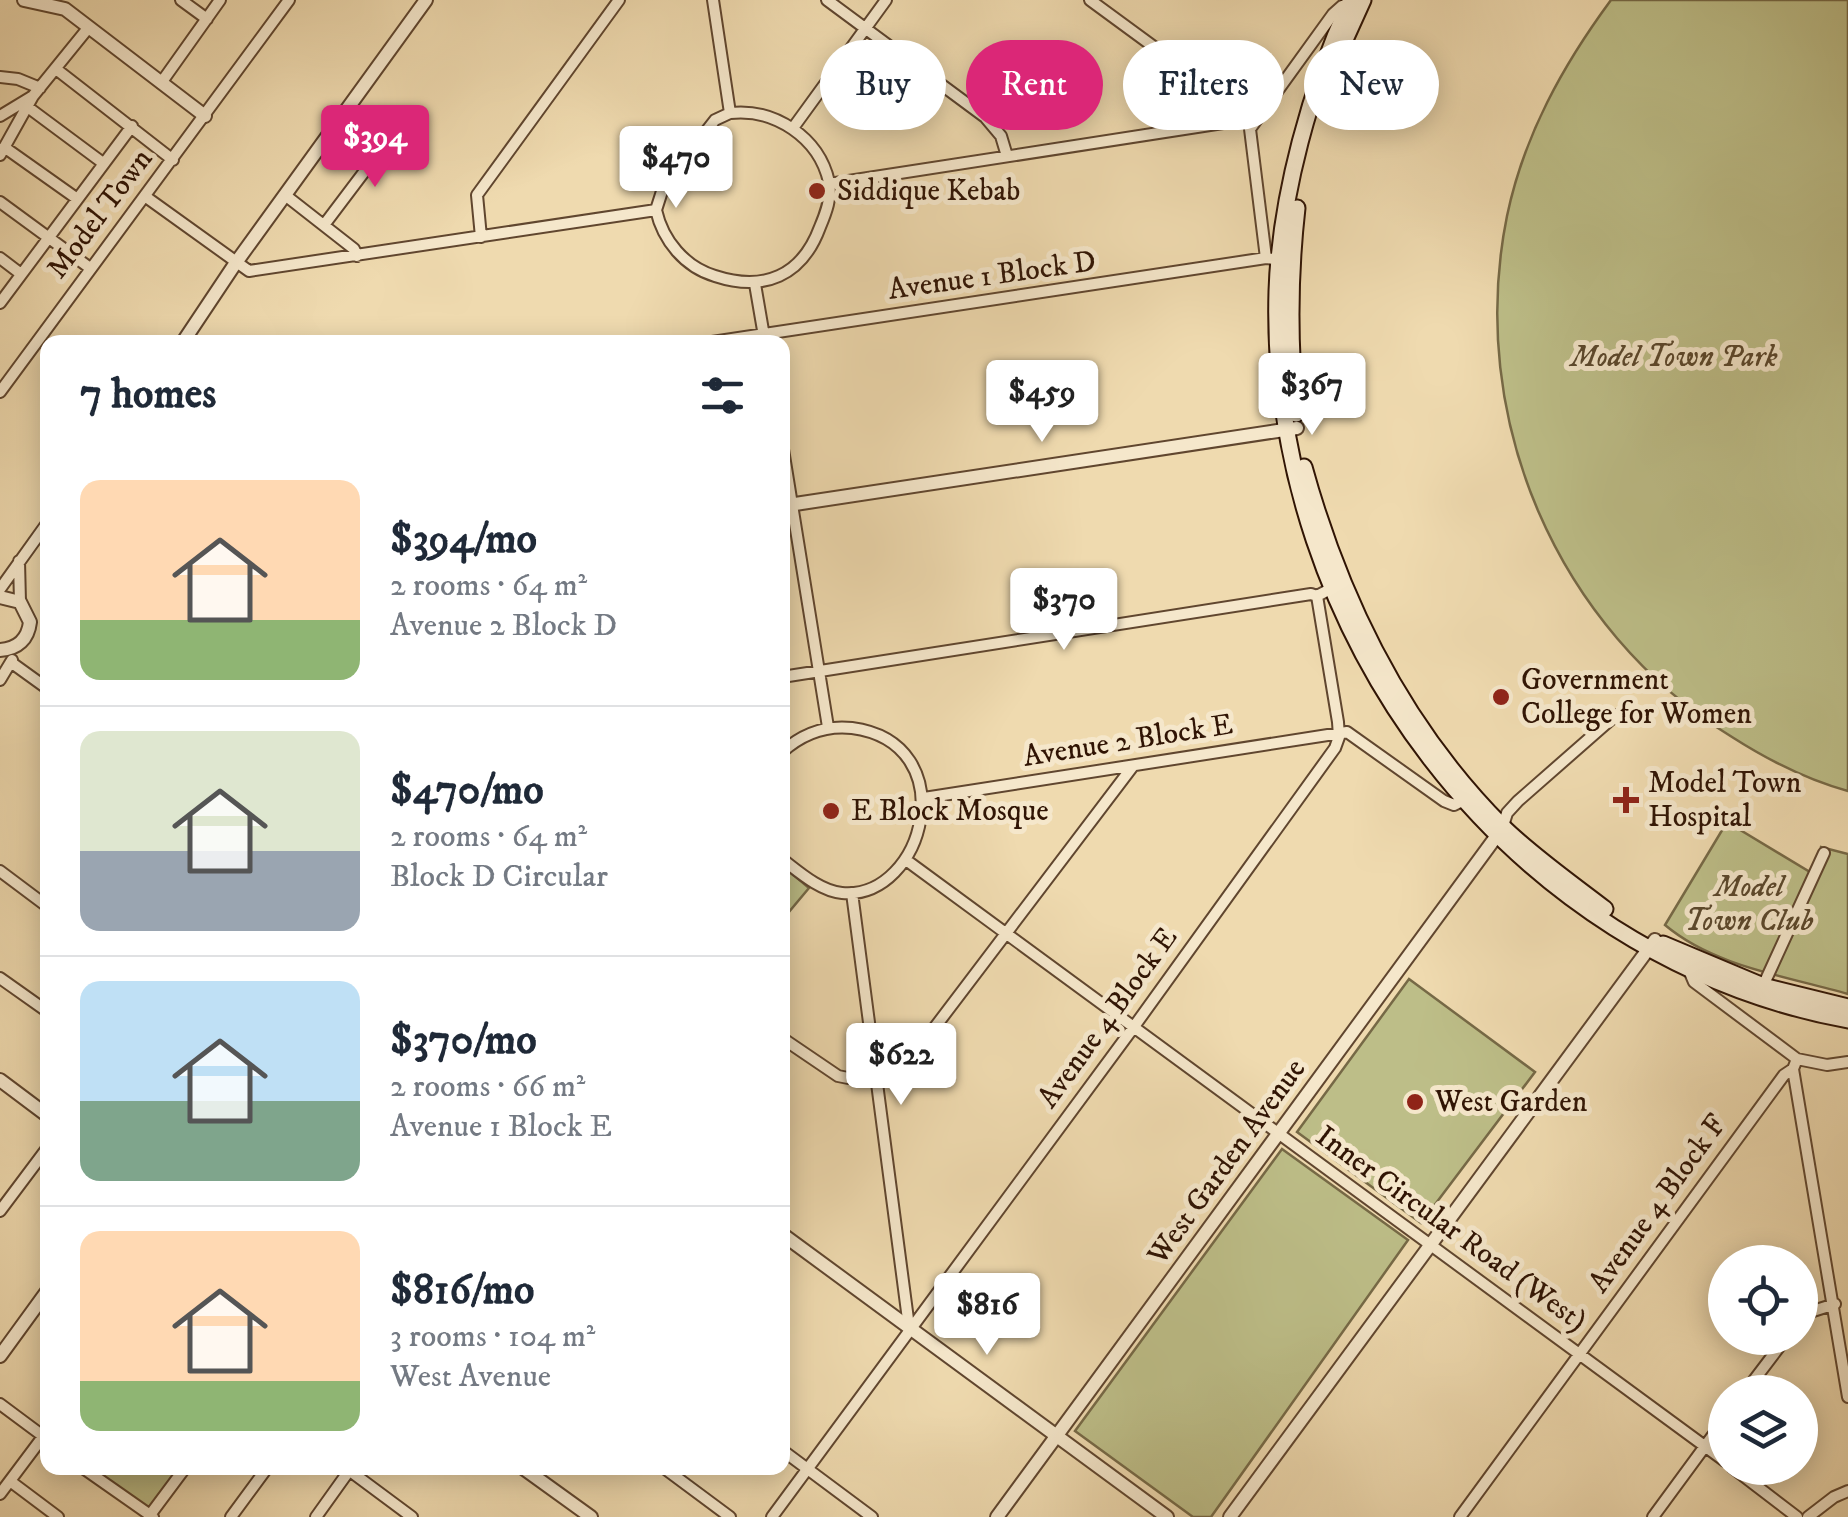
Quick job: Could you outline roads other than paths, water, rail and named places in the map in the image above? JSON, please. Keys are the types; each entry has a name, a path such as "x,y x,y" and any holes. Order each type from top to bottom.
{"main road":[{"path":"1354,2 1314,94 1279,259 1277,327 1300,489 1329,589 1382,688 1462,801 1604,920 1652,944 1763,986 1848,1007"},
{"path":"1329,589 1370,644 1404,702 1500,832"},
{"path":"1652,944 1694,971 1802,1009 1848,1020"}],"street":[{"path":"24,0 68,4 88,27 204,116"},
{"path":"181,0 207,19"},
{"path":"161,83 220,0"},
{"name":"Model Town","path":"41,335 289,0"},
{"path":"188,335 426,0"},
{"path":"481,237 477,194 619,0"},
{"path":"713,0 730,113"},
{"path":"827,0 986,118 1001,136 1008,156"},
{"path":"793,128 886,0"},
{"path":"1090,0 1145,40"},
{"path":"1284,81 1333,14 1354,2"},
{"path":"76,198 2,151 37,92 88,27"},
{"path":"56,69 173,160"},
{"path":"0,77 18,79 37,92"},
{"path":"0,116 37,92"},
{"path":"28,108 104,163"},
{"path":"730,113 751,113 793,128 814,150 830,184 826,213 806,254 786,272 756,284 708,274 682,257 666,235 656,210 658,193 664,185 714,120 730,113"},
{"path":"0,303 132,126"},
{"path":"324,226 395,130"},
{"path":"830,184 1177,130"},
{"path":"1251,130 1249,143 1279,259"},
{"path":"146,196 249,271 656,210"},
{"path":"285,196 354,249 357,256"},
{"path":"0,202 90,268"},
{"path":"0,258 22,274"},
{"name":"Avenue 1 Block D","path":"790,335 1279,259"},
{"path":"756,284 763,335"},
{"name":"Model Town","path":"0,392 40,337"},
{"path":"790,506 1292,428"},
{"path":"790,516 828,727"},
{"path":"0,588 40,532"},
{"path":"0,680 7,654 22,642 30,622 20,602 19,560"},
{"path":"790,676 1329,589 1339,733 1353,733 1444,802 1454,805 1462,801"},
{"path":"0,596 20,602"},
{"path":"30,622 40,620"},
{"path":"7,654 40,682"},
{"path":"1500,832 1506,813 1616,715"},
{"path":"790,745 828,727 864,730 892,744 914,769 924,798 920,825 906,860 876,884 852,893 826,888 790,863"},
{"name":"Avenue 2 Block E","path":"924,798 1339,733"},
{"name":"Avenue 4 Block E","path":"772,1517 1133,1028 1335,748 1339,733"},
{"path":"790,1043 838,1076 848,1078 900,1068 914,1058 1133,766"},
{"name":"West Garden Avenue","path":"997,1517 1500,832"},
{"path":"1763,986 1824,853"},
{"name":"Inner Circular Road (West)","path":"906,860 1706,1446"},
{"path":"0,872 40,900"},
{"path":"852,893 910,1328"},
{"path":"1230,1517 1652,944"},
{"path":"1694,971 1694,982 1795,1064 1848,1062"},
{"path":"0,978 40,1006"},
{"path":"1795,1064 1848,1397"},
{"name":"Avenue 4 Block F","path":"1460,1517 1795,1064"},
{"path":"0,1080 40,1110"},
{"path":"0,1211 40,1158"},
{"path":"790,1240 1167,1517"},
{"path":"0,1356 40,1301"},
{"path":"1818,1309 1835,1304"},
{"path":"1758,1375 1773,1355"},
{"path":"0,1404 40,1431"},
{"path":"0,1494 40,1442"},
{"path":"1653,1517 1708,1443"},
{"path":"790,1456 872,1517"},
{"path":"98,1475 152,1516 179,1475"},
{"path":"231,1517 261,1475"},
{"path":"316,1517 344,1475"},
{"path":"357,1475 407,1516"},
{"path":"533,1475 591,1517"},
{"path":"673,1475 730,1517"},
{"path":"10,1480 58,1517"},
{"path":"1756,1485 1797,1517"},
{"path":"1808,1517 1848,1491"}],"place":[{"name":"Siddique Kebab","path":"817,191"},
{"name":"Government College for Women","path":"1501,697"},
{"name":"Model Town Hospital","path":"1626,800"},
{"name":"E Block Mosque","path":"831,811"},
{"name":"West Garden","path":"1415,1102"}],"park label":[{"name":"Model Town Park","path":"1674,357"},
{"name":"Model Town Club","path":"1749,904"}]}
